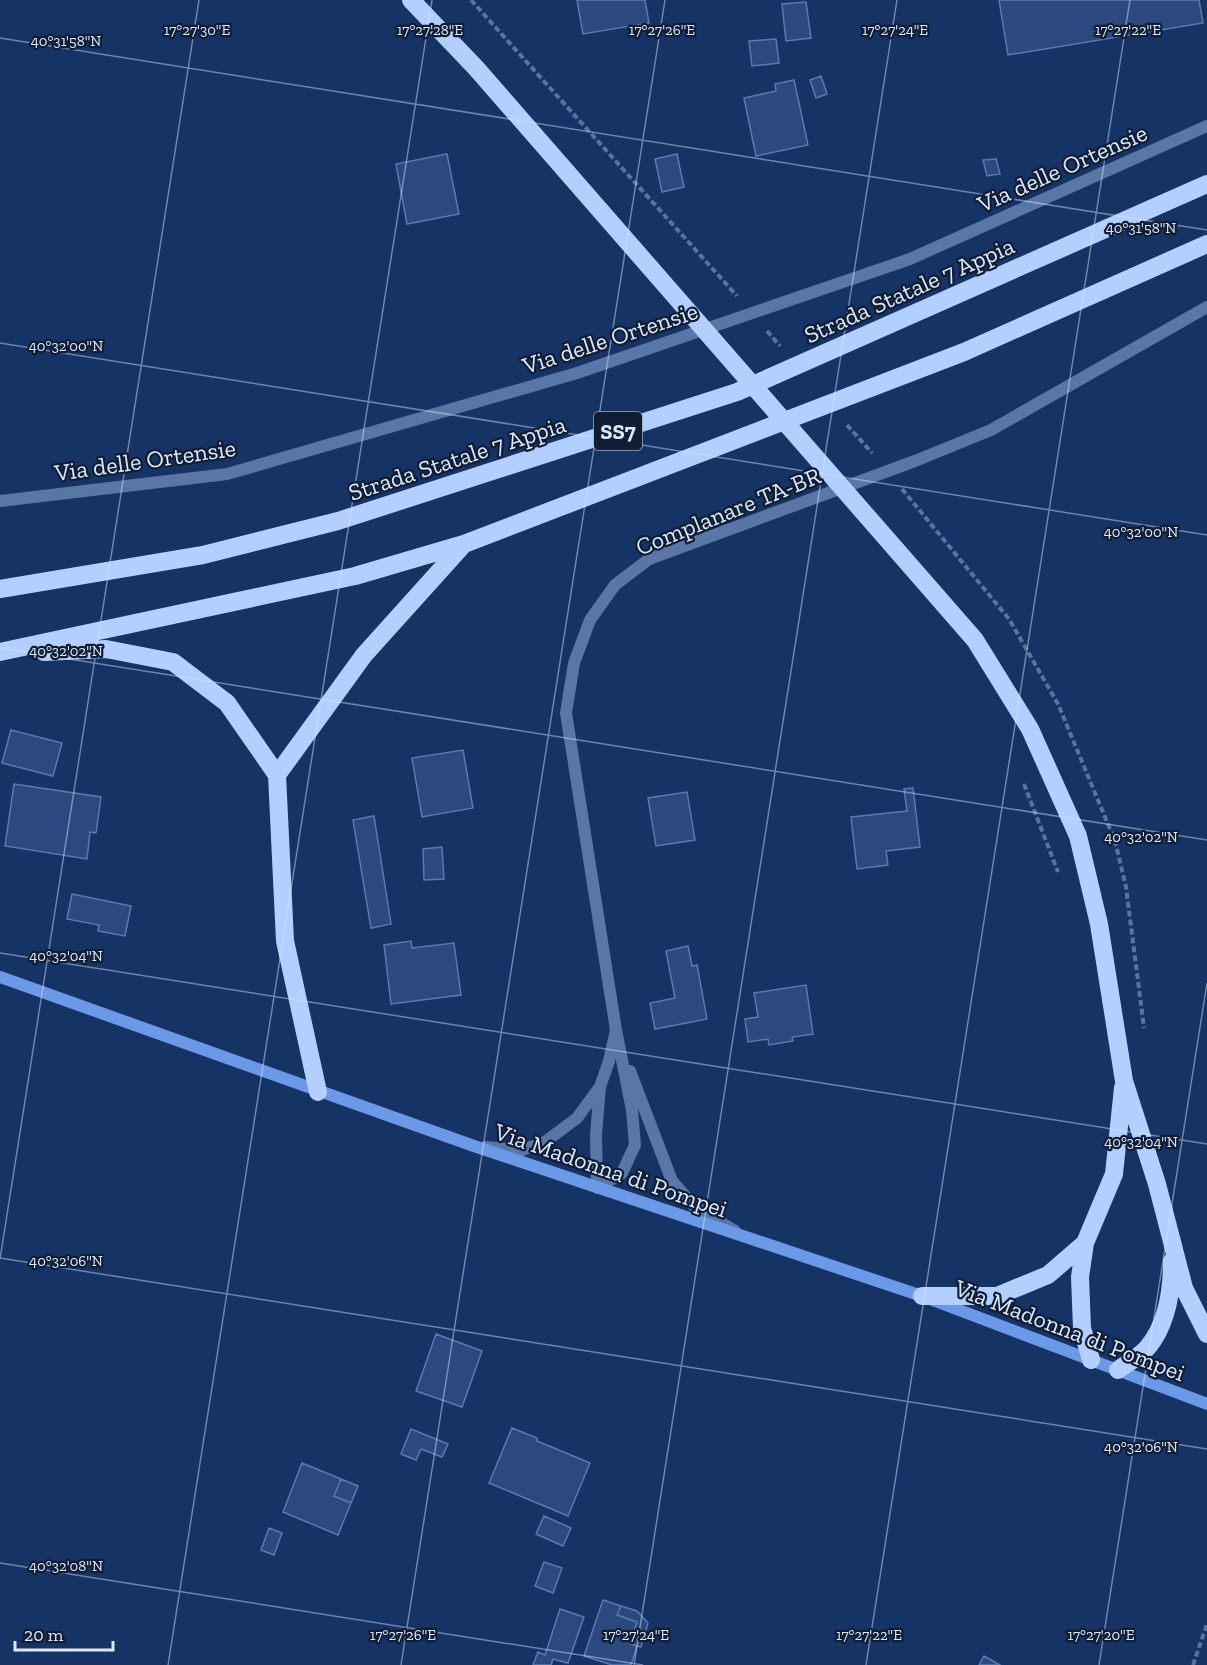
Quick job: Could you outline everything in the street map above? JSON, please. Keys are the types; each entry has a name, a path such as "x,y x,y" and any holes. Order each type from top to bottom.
{"highway":[{"path":"411,0 476,68 975,640 1030,729 1078,836 1099,924 1124,1081 1157,1184 1184,1288 1207,1334"},
{"name":"Strada Statale 7 Appia","path":"0,589 203,555 338,521 737,392 1207,184"},
{"name":"SS7","path":"0,654 355,576 464,544 964,352 1207,244"},
{"path":"277,775 364,655 464,544"},
{"path":"0,584 57,580"},
{"path":"0,654 106,649 172,662 227,703 277,775 285,941 318,1092"},
{"path":"1091,1360 1082,1328 1080,1277 1085,1243 1114,1174 1124,1081"},
{"path":"1118,1370 1148,1348 1164,1320 1172,1281 1172,1241"},
{"path":"922,1296 997,1296 1048,1275 1085,1243"}],"street":[{"name":"Via delle Ortensie","path":"0,501 227,474 577,373 910,258 1207,126"},
{"name":"Complanare TA-BR","path":"616,1030 566,713 574,663 590,620 615,585 649,559 915,461 991,430 1207,307"},
{"name":"Via Madonna di Pompei","path":"0,977 474,1146 922,1296 1207,1404"},
{"path":"616,1030 632,1110 635,1145 622,1173 597,1188 596,1135 600,1087 616,1030"},
{"path":"616,1030 672,1181 695,1207 750,1240"},
{"path":"474,1146 522,1150 545,1142 577,1119 600,1087"}],"path":[{"path":"471,0 506,37"},
{"path":"1022,780 1059,875"},
{"path":"1193,1665 1207,1624"}],"building":[{"path":"577,0 645,0 649,23 583,34"},
{"path":"999,0 1199,0 1203,23 1008,55"},
{"path":"806,2 811,38 786,41 782,4"},
{"path":"776,39 779,63 752,66 749,41"},
{"path":"821,76 827,94 816,98 810,80"},
{"path":"794,80 808,145 756,156 744,98 776,91 775,84"},
{"path":"447,154 459,214 407,224 396,164"},
{"path":"677,154 684,187 662,192 655,159"},
{"path":"996,159 1000,174 987,176 983,160"},
{"path":"11,730 62,743 53,776 2,763"},
{"path":"463,750 473,808 422,817 412,758"},
{"path":"14,784 101,797 96,833 90,832 87,859 5,846"},
{"path":"913,788 920,847 886,851 888,865 857,869 851,817 907,811 904,789"},
{"path":"687,792 695,840 656,846 648,798"},
{"path":"374,816 391,924 371,928 353,820"},
{"path":"442,847 444,879 424,880 423,849"},
{"path":"72,894 131,906 125,936 98,931 99,925 67,919"},
{"path":"411,941 412,948 454,943 461,995 391,1004 384,945"},
{"path":"688,946 692,966 697,965 707,1019 655,1029 650,1003 675,998 666,951"},
{"path":"806,985 813,1034 792,1037 793,1041 769,1045 768,1039 748,1042 745,1019 758,1017 754,993"},
{"path":"436,1334 482,1351 462,1407 416,1391"},
{"path":"512,1428 590,1463 568,1516 489,1483"},
{"path":"411,1429 448,1444 442,1457 421,1449 416,1460 401,1454"},
{"path":"302,1463 341,1479 334,1496 351,1503 338,1535 283,1512"},
{"path":"341,1479 358,1486 351,1503 334,1496"},
{"path":"544,1516 571,1528 563,1546 536,1534"},
{"path":"269,1528 282,1533 274,1555 261,1550"},
{"path":"544,1562 562,1568 553,1593 535,1586"},
{"path":"603,1600 621,1606 617,1615 637,1622 630,1644 637,1646 631,1665 612,1665 584,1656"},
{"path":"621,1606 637,1611 648,1623 641,1647 630,1644 637,1622 617,1615"},
{"path":"560,1609 584,1617 568,1663 553,1659 551,1665 533,1665 538,1652 545,1655"},
{"path":"984,1656 1000,1665 979,1665"}]}
